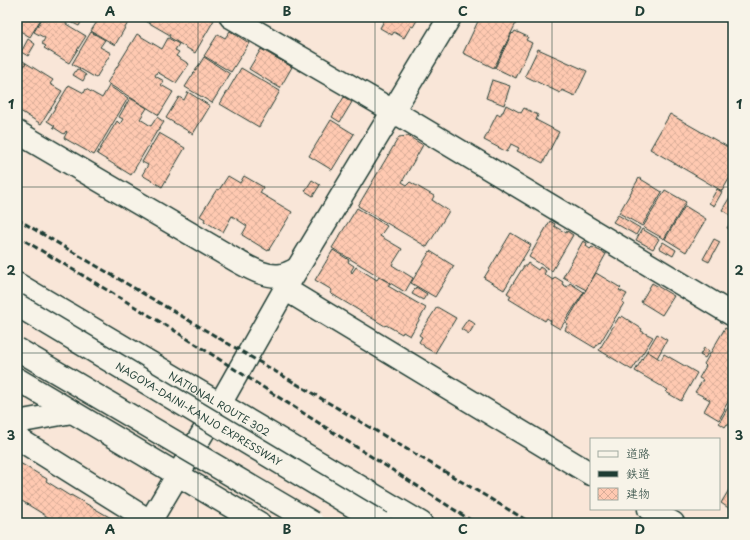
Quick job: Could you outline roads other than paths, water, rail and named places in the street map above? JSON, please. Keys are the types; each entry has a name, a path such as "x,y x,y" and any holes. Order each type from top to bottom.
{"main road":[{"path":"231,17 393,111 733,315"},
{"path":"17,438 150,522 220,404 297,269 450,17"},
{"path":"17,132 255,271 273,276 283,275 297,269"},
{"name":"NATIONAL ROUTE 302","path":"17,284 421,523"},
{"path":"285,290 590,473"},
{"name":"NAGOYA-DAINI-KANJO EXPRESSWAY","path":"17,305 381,523"},
{"path":"17,349 313,523"},
{"path":"17,380 259,523"},
{"path":"17,422 72,412"},
{"path":"652,510 673,523"}],"railway":[{"path":"17,219 531,523"},
{"path":"17,236 172,329 475,523"}]}
